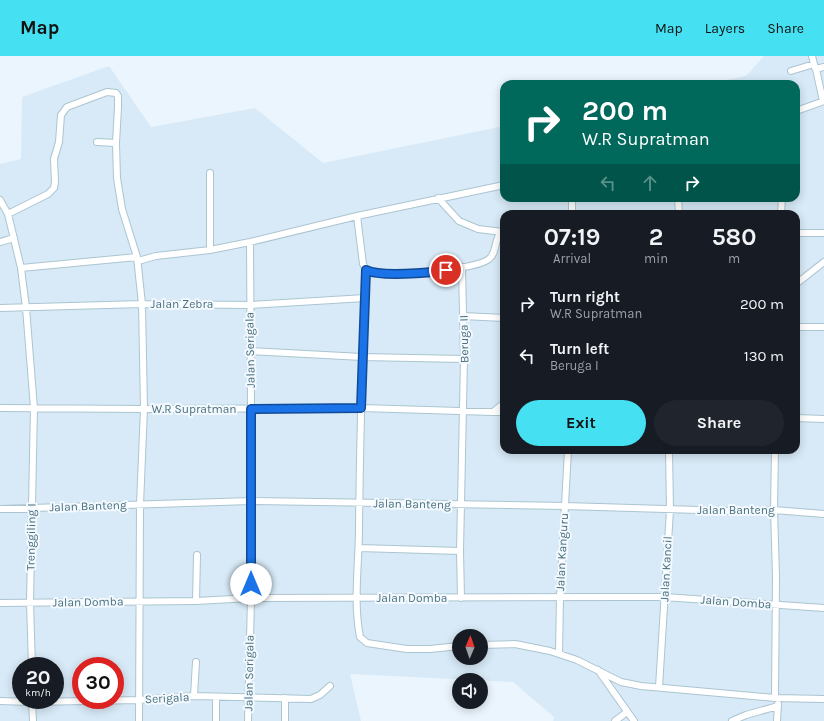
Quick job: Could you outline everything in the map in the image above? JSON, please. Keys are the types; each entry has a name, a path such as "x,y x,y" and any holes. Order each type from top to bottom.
{"street":[{"path":"800,110 824,101 812,56"},
{"path":"791,71 824,67"},
{"path":"8,214 48,194 54,188 54,159 59,142 60,115 67,107 107,92 116,93 118,96 116,143 117,178 122,210 138,259 142,304 144,410 140,504 141,601 139,721"},
{"path":"97,142 116,143"},
{"path":"210,173 210,250"},
{"path":"21,268 138,259 210,250 438,198 500,186"},
{"path":"438,198 459,221 478,229 500,232"},
{"name":"Trenggiling I","path":"0,200 8,214 21,268 26,308 34,408 30,602 32,657"},
{"path":"357,216 363,264 366,270 362,357 359,548 356,599 360,637 368,643 420,649 452,647"},
{"path":"800,233 824,233"},
{"path":"366,270 384,274 434,272 482,262 489,259 493,254 497,236 500,234"},
{"path":"0,242 14,238"},
{"name":"Jalan Serigala","path":"248,721 251,598 250,242"},
{"path":"800,281 824,262"},
{"name":"Beruga II","path":"461,598 460,551 464,358 462,267"},
{"name":"Jalan Zebra","path":"0,308 142,304 250,305 365,298"},
{"path":"463,316 500,318"},
{"path":"800,327 824,327"},
{"path":"250,351 362,357 464,358"},
{"path":"493,412 500,406"},
{"name":"W.R Supratman","path":"0,408 144,410 361,408 500,412"},
{"path":"800,418 824,419"},
{"name":"Jalan Kanguru","path":"559,654 560,597 568,454"},
{"name":"Jalan Kancil","path":"659,687 670,510 669,454"},
{"path":"775,454 774,510 778,706 777,721"},
{"name":"Jalan Banteng","path":"0,509 251,502 565,506 670,510 774,510 824,514"},
{"path":"359,548 460,551"},
{"path":"196,601 198,555"},
{"name":"Jalan Domba","path":"0,603 196,601 251,598 356,599 664,597 824,608"},
{"path":"488,644 515,644 559,654 577,660 626,684 694,692 777,698 824,699"},
{"path":"194,696 196,662"},
{"path":"596,669 634,721"},
{"name":"Serigala","path":"64,701 139,700 194,696 311,699 320,695 330,686"},
{"path":"216,697 216,721"},
{"path":"285,698 285,721"},
{"name":"Serigala","path":"0,701 12,701"},
{"path":"732,721 746,715 778,706"},
{"path":"32,709 33,721"},
{"path":"615,721 627,712"}],"shaded area":[{"path":"764,56 824,56 824,721 553,721 554,717 513,682 488,681 488,673 452,673 452,679 350,674 361,721 0,721 0,164 21,159 22,97 109,66 151,127 255,108 323,163 500,127 500,202 800,202 800,80 728,80 746,76"}],"route":[{"path":"251,584 251,409 361,408 366,270 384,274 434,272 446,270"}]}
